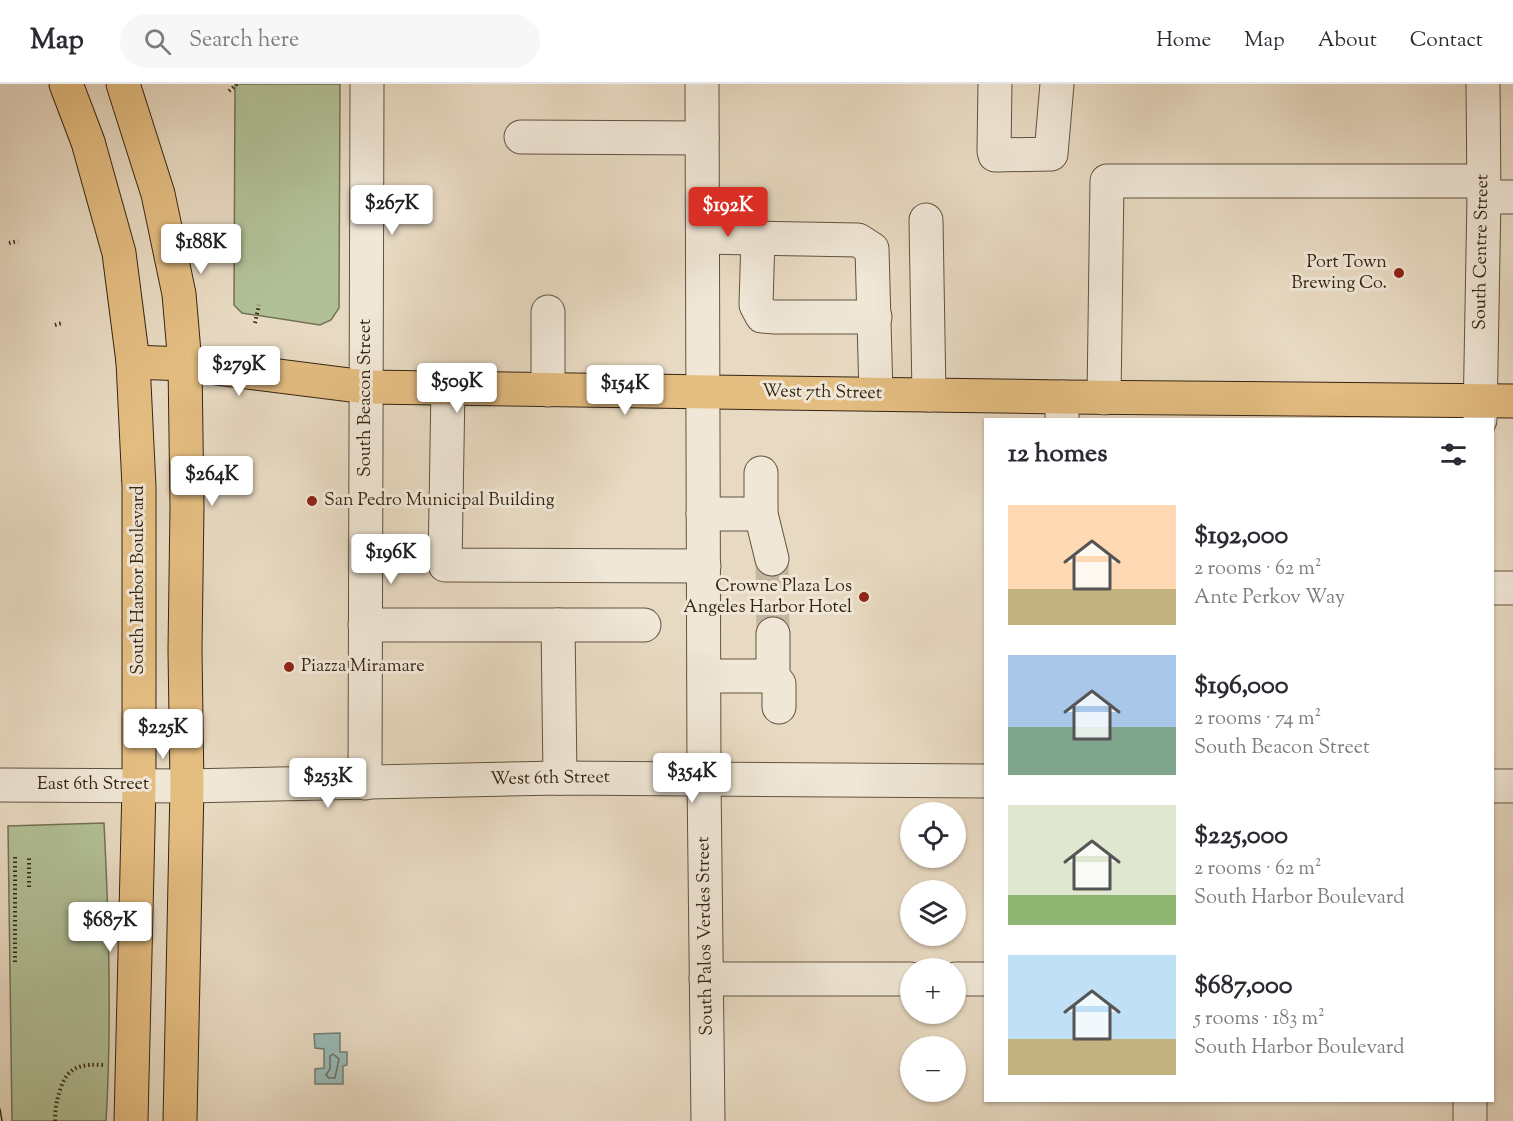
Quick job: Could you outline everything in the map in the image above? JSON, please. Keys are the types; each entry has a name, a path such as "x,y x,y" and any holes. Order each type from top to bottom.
{"main road":[{"name":"South Harbor Boulevard","path":"66,84 88,142 119,253 133,362 139,487 139,786 131,1121"},
{"path":"123,84 158,194 178,294 185,364 187,786 180,1121"},
{"name":"West 7th Street","path":"133,362 185,364 366,387 929,395 1062,409 1104,398 1480,411 1513,401"}],"street":[{"name":"South Beacon Street","path":"365,783 367,84"},
{"name":"South Palos Verdes Street","path":"702,84 704,779 708,1121"},
{"path":"995,84 995,155 1051,154 1057,84"},
{"name":"South Centre Street","path":"1480,411 1493,192 1483,84"},
{"path":"521,137 702,138"},
{"path":"1104,398 1107,181 1493,192"},
{"path":"926,220 929,395"},
{"path":"703,237 858,240 872,249 876,394"},
{"path":"758,237 756,305 762,316 874,317"},
{"path":"548,312 548,390"},
{"path":"448,388 445,565 704,566"},
{"path":"761,473 760,514 772,559"},
{"path":"703,514 760,514"},
{"path":"1494,588 1513,588"},
{"path":"365,625 644,625"},
{"path":"558,625 560,778"},
{"path":"704,676 776,692 773,634"},
{"name":"West 6th Street","path":"187,786 560,778 984,781"},
{"name":"East 6th Street","path":"0,785 187,786"},
{"path":"1494,786 1513,786"},
{"path":"706,979 900,979"},
{"path":"966,979 984,979"},
{"path":"1470,1102 1470,1121"}],"path":[{"path":"230,91 237,84"},
{"path":"9,243 18,241"},
{"path":"255,323 258,305"},
{"path":"55,325 62,323"},
{"path":"29,856 29,887"},
{"path":"15,857 15,962"},
{"path":"55,1121 55,1104 64,1079 70,1071 80,1066 108,1065"}],"green space":[{"path":"235,84 340,84 339,308 331,320 320,325 242,313 234,305"},
{"path":"104,823 109,972 106,1121 12,1121 8,826"}],"water":[{"path":"340,1033 340,1052 347,1052 347,1065 343,1066 343,1084 315,1084 315,1069 324,1068 324,1049 315,1048 314,1034"}],"tunnel":[{"path":"772,559 773,634"}],"tram line":[{"path":"0,1109 2,1121"}],"place":[{"name":"Port Town Brewing Co.","path":"1399,273"},
{"name":"San Pedro Municipal Building","path":"312,501"},
{"name":"Crowne Plaza Los Angeles Harbor Hotel","path":"864,597"},
{"name":"Piazza Miramare","path":"289,667"}]}
